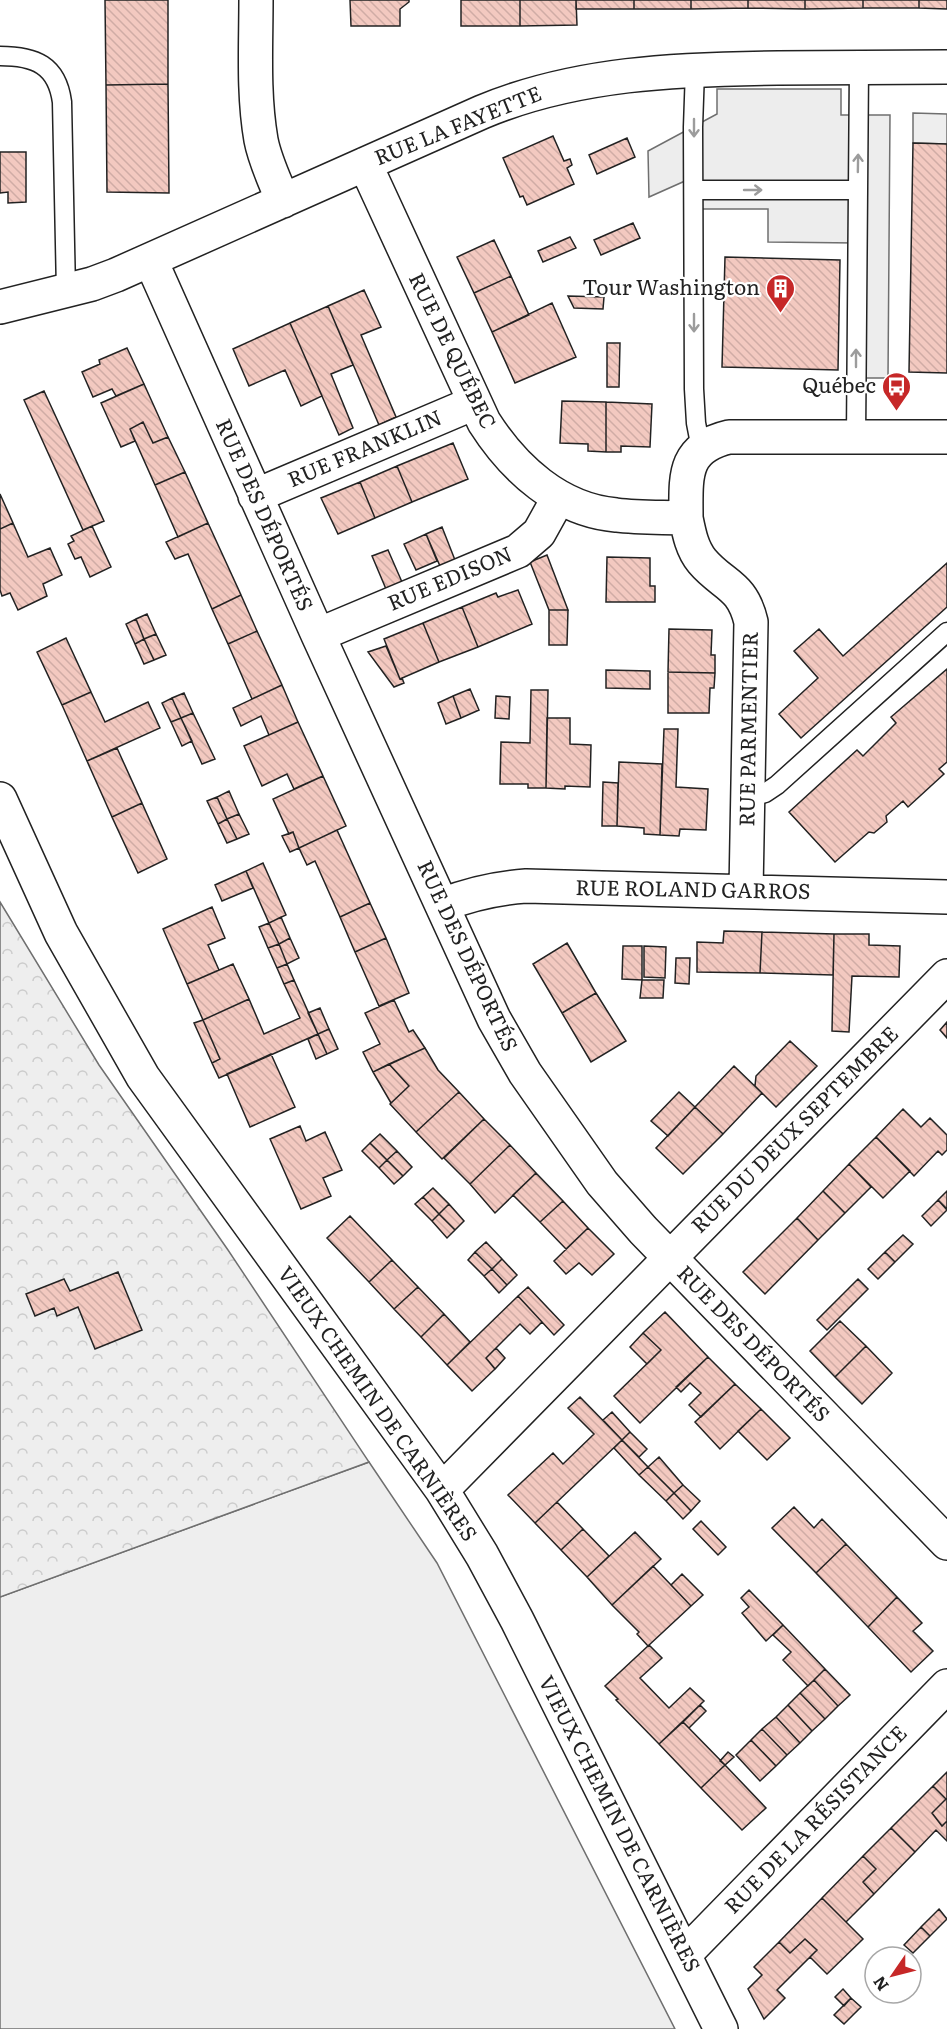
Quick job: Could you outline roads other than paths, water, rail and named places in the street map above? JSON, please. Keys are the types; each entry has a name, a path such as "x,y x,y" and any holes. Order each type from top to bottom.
{"street":[{"path":"256,0 260,133 267,164 283,201"},
{"name":"RUE LA FAYETTE","path":"0,307 100,281 151,261 502,104 545,90 617,77 695,70 947,67"},
{"name":"RUE DE QUÉBEC","path":"366,164 474,403 495,439 524,472 559,497 595,512 686,518"},
{"name":"RUE DES DÉPORTÉS","path":"151,261 318,635 494,1019 525,1073 602,1183 669,1257 947,1543"},
{"name":"RUE FRANKLIN","path":"255,495 474,403"},
{"path":"686,518 686,478 692,460 701,449 714,441 729,437 947,437"},
{"name":"RUE EDISON","path":"318,635 518,551 539,533 559,497"},
{"name":"RUE PARMENTIER","path":"686,518 689,536 698,555 741,597 748,609 751,622 746,891"},
{"name":"VIEUX CHEMIN DE CARNIÈRES","path":"0,799 61,933 143,1077 442,1490 497,1582 721,2029"},
{"name":"RUE ROLAND GARROS","path":"442,905 499,887 526,886 947,897"},
{"name":"RUE DU DEUX SEPTEMBRE","path":"442,1490 947,976"},
{"name":"RUE DE LA RÉSISTANCE","path":"684,1954 947,1686"}],"lane":[{"path":"0,56 32,59 43,65 54,76 60,88 63,102 66,291"},
{"path":"855,437 859,67"},
{"path":"695,70 693,127 694,389 696,423 701,449"},
{"path":"695,190 858,190"},
{"path":"748,798 765,793 777,785 947,632"}],"place":[{"name":"Tour Washington","path":"781,314"},
{"name":"Québec","path":"897,412"}]}
